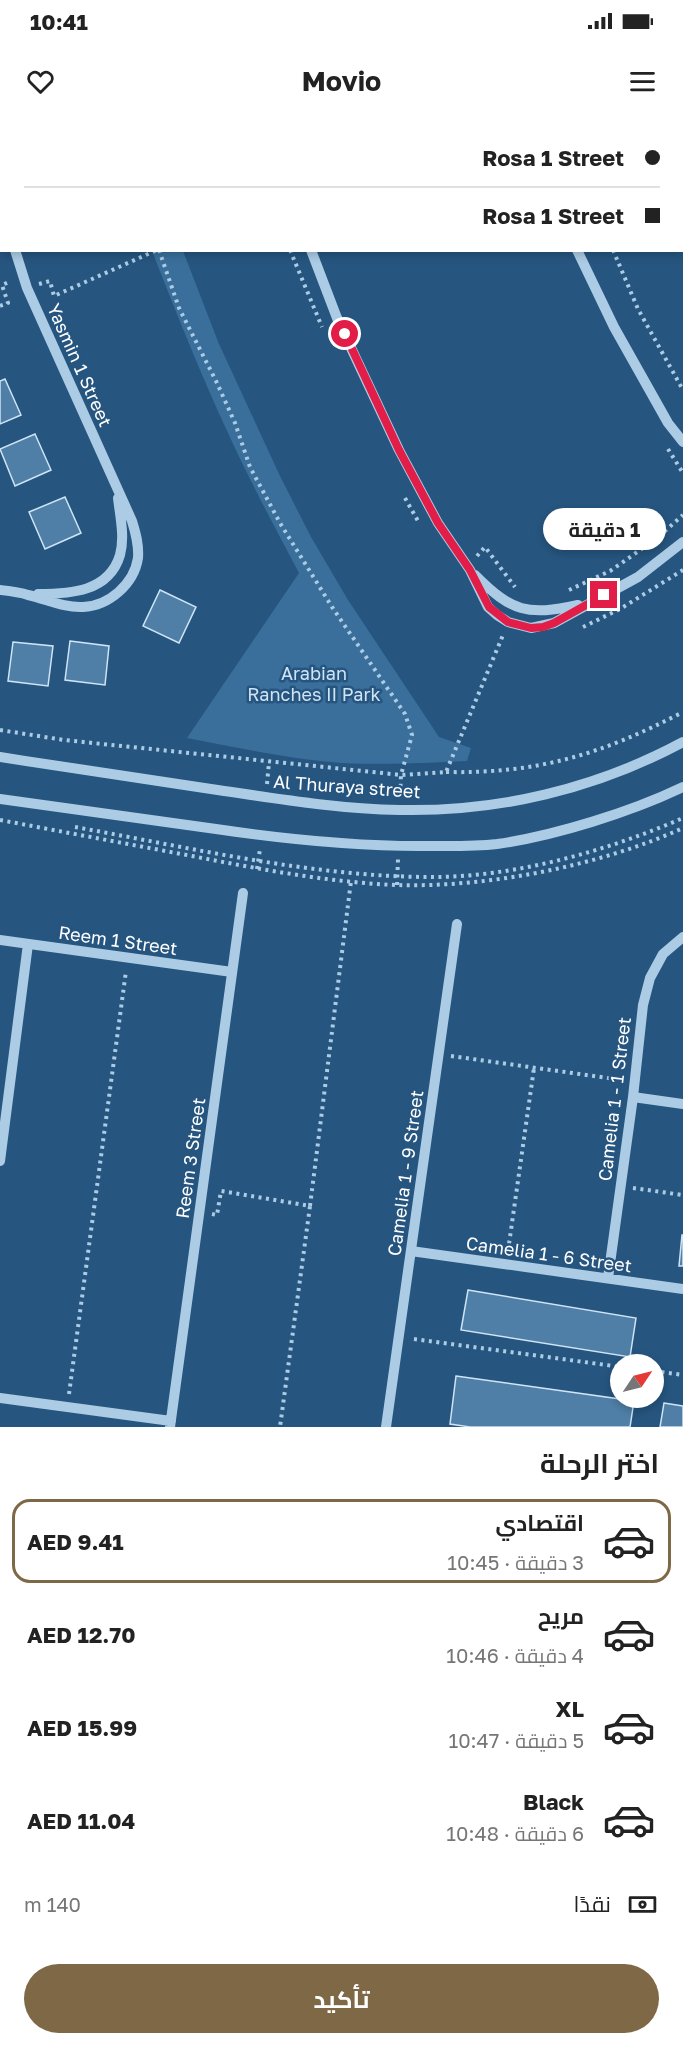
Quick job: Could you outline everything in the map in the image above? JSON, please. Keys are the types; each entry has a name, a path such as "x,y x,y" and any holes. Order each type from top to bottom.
{"street":[{"name":"Yasmin 1 Street","path":"0,590 26,594 64,605 83,607 102,603 119,593 131,578 138,560 138,540 132,521 27,288 16,252"},
{"path":"312,252 338,318 399,450 438,523 470,570 489,607 497,615 519,626 543,627 554,623 638,577 683,542"},
{"path":"578,252 614,327 668,423 683,442"},
{"name":"Yasmin 1 Street","path":"26,594 71,594 92,588 109,574 120,555 122,533 118,492"},
{"path":"470,570 499,598 524,610 553,610 587,603"},
{"name":"Al Thuraya street","path":"0,757 265,797 338,806 400,810 512,802 571,789 618,773 683,742"},
{"path":"0,799 261,836 345,844 399,846 496,844 552,832 615,813 662,797 683,787"},
{"name":"Reem 3 Street","path":"170,1424 243,893"},
{"name":"Camelia 1 - 9 Street","path":"386,1427 457,924"},
{"name":"Camelia 1 - 1 Street","path":"608,1278 635,1082 643,1005 650,978 663,954 683,937"},
{"name":"Reem 1 Street","path":"0,940 232,972"},
{"path":"0,1161 28,944"},
{"path":"633,1097 683,1104"},
{"name":"Camelia 1 - 6 Street","path":"411,1251 683,1289"},
{"path":"0,1398 170,1424"}],"path":[{"path":"27,288 50,281 54,296 153,252"},
{"path":"159,252 179,308 235,423 250,467 280,523 332,607 405,714 412,735 401,775 400,810"},
{"path":"614,252 638,309 683,390"},
{"path":"0,306 8,303 2,285 23,276"},
{"path":"559,595 610,571 656,539 683,515"},
{"path":"470,570 485,547 511,584 521,592"},
{"path":"446,772 504,636 491,626 497,615"},
{"path":"0,730 64,740 401,775 446,772 484,773 572,759 627,740 683,712"},
{"path":"265,797 269,762"},
{"path":"397,885 399,846"},
{"path":"280,1427 351,881"},
{"path":"68,1407 128,958"},
{"path":"439,1055 635,1082"},
{"path":"507,1264 534,1068"},
{"path":"619,1186 683,1194"},
{"path":"199,1212 217,1215 221,1191 310,1206"},
{"path":"399,1337 610,1366"},
{"path":"664,1372 683,1375"}],"green space":[{"name":"Arabian Ranches II Park","path":"152,252 183,252 219,344 311,537 348,600 439,737 471,748 467,761 342,763 284,756 187,738 299,573 236,451 188,342"}],"building":[{"path":"5,379 21,415 0,424 0,381"},
{"path":"35,434 51,470 15,486 0,449"},
{"path":"65,497 81,533 45,549 29,512"},
{"path":"160,590 196,607 179,643 143,626"},
{"path":"70,641 109,646 105,685 65,680"},
{"path":"13,642 53,646 48,686 8,681"},
{"path":"682,1235 683,1266 679,1266"},
{"path":"468,1290 636,1318 630,1354 611,1354 461,1330"},
{"path":"456,1376 610,1398 610,1408 633,1408 630,1427 470,1427 450,1424"},
{"path":"664,1403 683,1406 683,1427 660,1427"}],"route":[{"path":"345,334 399,450 438,523 470,570 489,607 508,622 531,628 543,627 604,595"}]}
